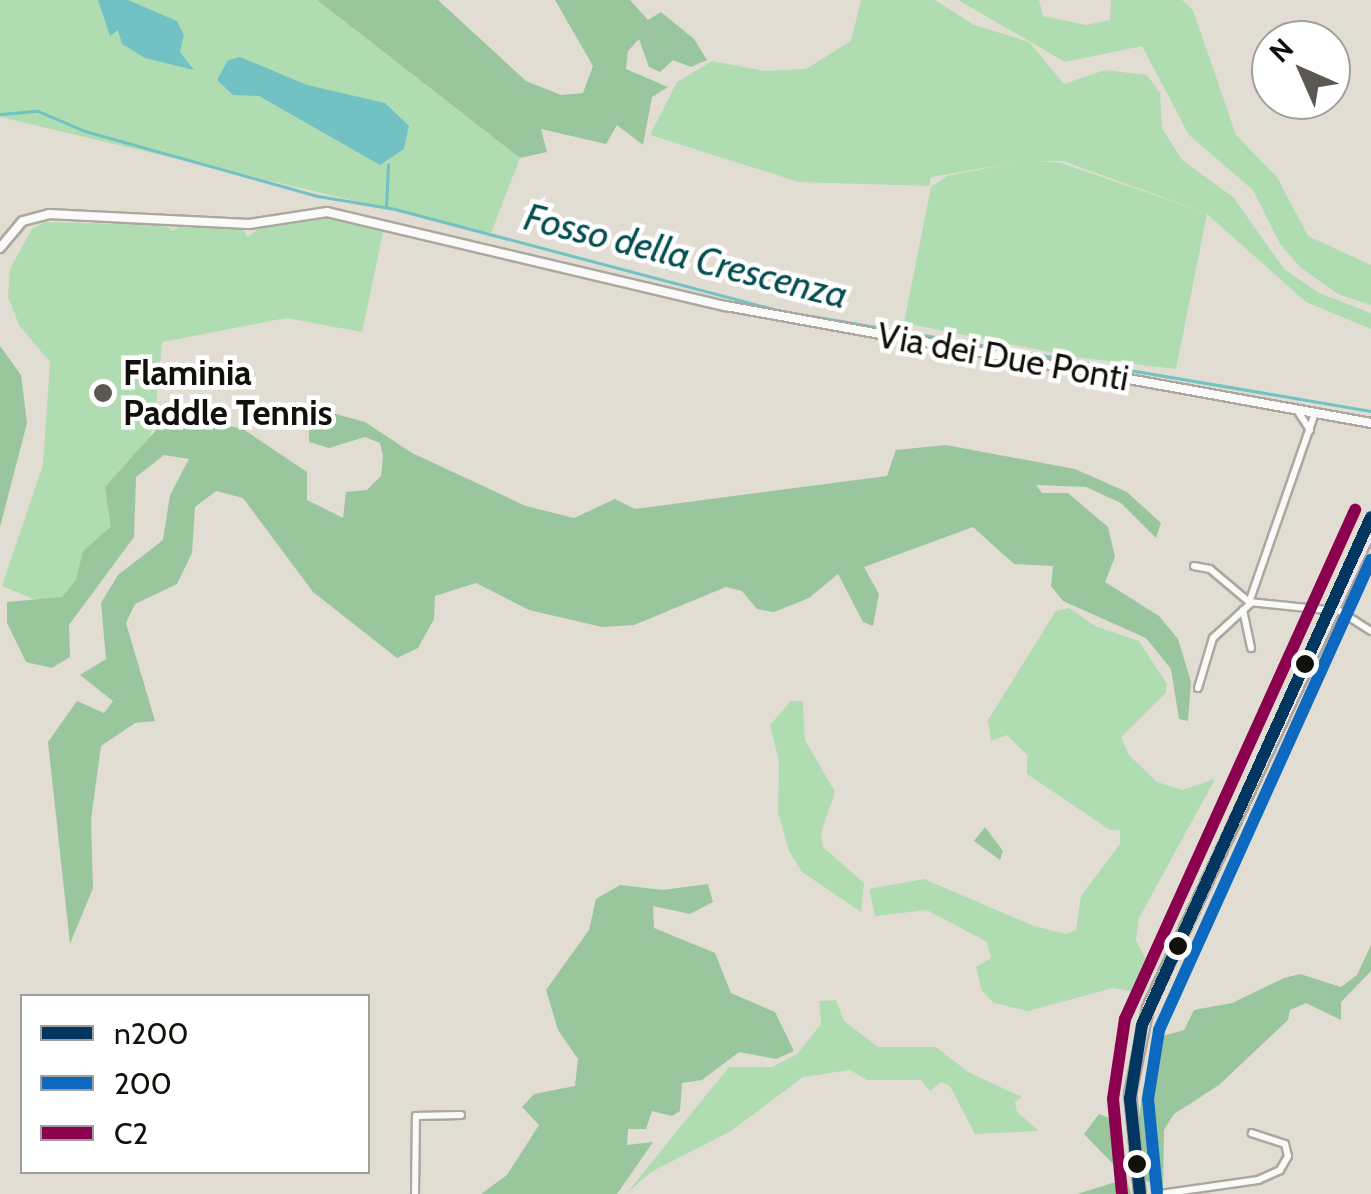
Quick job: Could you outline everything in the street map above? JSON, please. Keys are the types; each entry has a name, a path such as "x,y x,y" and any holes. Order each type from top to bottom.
{"main road":[{"path":"1140,1194 1130,1099 1142,1025 1371,517"},
{"path":"1331,609 1371,530"}],"street":[{"name":"Via dei Due Ponti","path":"0,248 23,221 49,214 249,224 327,212 685,298 1371,423"},
{"path":"1297,410 1311,432"},
{"path":"1198,688 1213,638 1247,605 1311,432 1314,413"},
{"path":"1194,566 1210,569 1247,605 1251,648"},
{"path":"1247,605 1331,609 1371,631"},
{"path":"415,1194 416,1116 462,1115"},
{"path":"1160,1194 1261,1179 1280,1170 1286,1146 1252,1133"}],"green space":[{"path":"0,0 317,0 520,158 491,233 0,117"},
{"path":"317,0 438,0 526,81 561,95 583,93 593,66 555,0 630,0 648,20 661,12 694,39 707,60 691,67 673,60 660,72 649,67 639,39 628,51 626,69 668,87 652,97 643,145 617,125 606,144 541,129 547,152 520,158"},
{"path":"861,0 935,0 974,25 1029,42 1064,84 1105,70 1147,75 1160,93 1162,128 1182,160 1233,197 1284,269 1319,293 1371,313 1371,329 1306,302 1207,214 1176,369 1075,357 904,323 931,187 947,176 1013,163 931,177 929,186 799,182 650,135 677,82 712,61 764,71 806,69 851,41","holes":["1039,161 1063,161 1206,213 1061,163"]},
{"path":"958,0 1039,0 1043,16 1086,25 1110,20 1111,0 1182,0 1193,10 1236,135 1277,177 1308,236 1371,265 1371,305 1338,294 1301,268 1280,244 1253,190 1189,135 1142,46 1065,62"},
{"name":"Flaminia Paddle Tennis","path":"327,215 384,228 362,332 286,318 162,342 154,424 108,556 71,615 2,586 43,465 50,362 19,325 8,296 10,269 32,229 44,222 165,225 173,231 184,224 241,226 248,237 259,228"},
{"path":"0,346 21,375 27,423 0,527"},
{"path":"332,413 365,422 412,453 526,506 574,518 615,499 635,509 887,476 896,450 946,445 1075,469 1127,492 1161,523 1156,538 1121,503 1086,487 1036,485 1042,493 1068,493 1108,527 1115,557 1105,582 1159,616 1178,639 1191,682 1188,721 1179,719 1171,669 1146,638 1063,601 1051,586 1053,566 1014,564 973,527 864,567 879,594 873,626 863,622 838,574 809,598 774,612 757,609 742,591 726,587 634,625 602,627 529,610 476,583 435,596 434,619 418,648 397,658 313,592 243,498 216,491 195,507 192,553 177,584 135,604 126,623 155,721 135,723 101,746 91,820 93,888 70,944 48,742 77,701 104,713 113,701 80,675 106,659 101,603 118,575 163,540 170,495 189,459 164,455 136,477 134,537 69,625 70,657 52,668 26,662 7,623 7,602 62,597 76,580 83,551 111,527 105,487 158,428 207,421 243,429 307,472 307,500 343,518 346,492 367,490 381,476 383,457 380,443 365,437 329,448 309,442 309,429"},
{"path":"1069,608 1095,626 1139,641 1167,684 1166,693 1121,737 1129,755 1157,782 1183,790 1215,779 1139,918 1136,940 1145,958 1132,991 1113,988 1028,1011 994,1003 982,991 976,967 991,958 987,942 927,910 875,916 869,889 924,879 1034,926 1066,934 1076,930 1081,896 1120,844 1120,830 1110,830 1027,774 1027,755 1007,735 991,741 988,720 1056,611"},
{"path":"791,701 803,701 805,740 835,792 821,833 823,847 864,883 861,912 802,872 789,851 778,812 779,761 770,725"},
{"path":"985,827 1003,851 1000,860 974,841"},
{"path":"708,884 713,902 690,914 653,906 654,928 715,953 731,993 775,1012 794,1051 776,1059 739,1052 702,1080 682,1083 680,1111 672,1116 652,1111 646,1129 628,1129 627,1145 653,1142 617,1194 481,1194 507,1175 539,1125 522,1107 534,1094 575,1086 578,1059 558,1030 546,990 589,930 596,899 620,885 663,890"},
{"path":"1371,945 1371,971 1341,1002 1341,1020 1306,1003 1290,1010 1288,1020 1219,1085 1174,1114 1164,1130 1163,1189 1145,1180 1137,1134 1143,1088 1156,1066 1150,1055 1155,1038 1184,1030 1194,1010 1232,1003 1284,978 1300,974 1341,987 1357,975"},
{"path":"836,1000 844,1021 878,1047 936,1047 968,1072 1022,1097 1015,1102 1017,1112 1039,1131 975,1134 950,1086 941,1082 930,1091 921,1080 867,1080 850,1070 803,1077 731,1131 651,1172 626,1194 729,1067 772,1067 797,1054 821,1024 819,1001"},
{"path":"1099,1114 1110,1118 1131,1194 1077,1194 1119,1181 1116,1167 1084,1134"}],"water":[{"path":"98,0 128,0 177,21 184,35 180,52 194,70 145,58 122,44 118,30 110,36"},
{"path":"240,57 307,85 385,103 409,126 404,149 380,165 259,96 233,95 217,80 228,60"}],"waterway":[{"name":"Fosso della Crescenza","path":"0,114 38,111 85,131 318,196 395,209 776,310 1371,411"},
{"path":"386,208 388,165"}],"transit line":[{"name":"C2","path":"1122,1194 1113,1099 1125,1019 1355,510"},
{"name":"n200","path":"1140,1194 1130,1099 1142,1025 1371,517"},
{"name":"200","path":"1157,1192 1148,1099 1159,1030 1371,560"}],"place":[{"name":"Flaminia Paddle Tennis","path":"103,393"}]}
